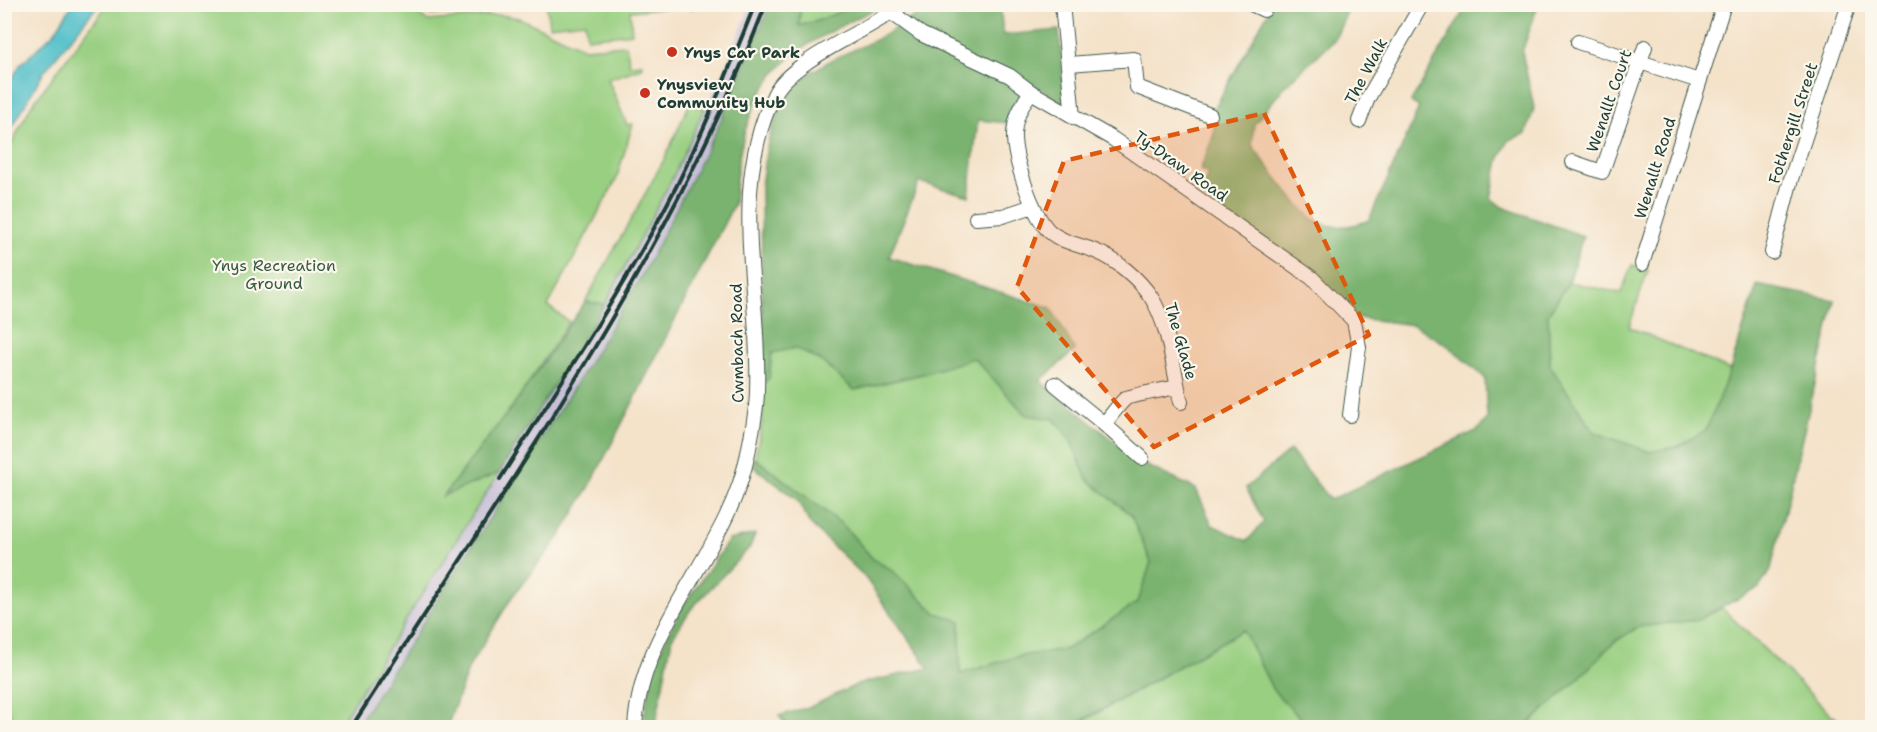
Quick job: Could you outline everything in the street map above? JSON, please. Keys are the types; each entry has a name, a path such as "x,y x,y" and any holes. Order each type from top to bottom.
{"street":[{"path":"1062,4 1073,117"},
{"name":"The Walk","path":"1359,121 1368,98 1422,4"},
{"name":"Wenallt Road","path":"1642,264 1724,4"},
{"name":"Fothergill Street","path":"1772,252 1791,179 1849,4"},
{"name":"Ty-Draw Road","path":"897,9 921,34 1010,76 1031,92 1113,139 1312,278 1354,321 1359,347 1350,415"},
{"name":"Cwmbach Road","path":"635,728 636,704 651,653 727,514 748,455 757,391 748,183 758,131 775,91 804,64 897,9"},
{"path":"1578,42 1699,81"},
{"name":"Wenallt Court","path":"1574,162 1602,172 1645,47"},
{"path":"1069,64 1134,59 1137,87 1210,115"},
{"name":"The Glade","path":"1031,92 1021,105 1014,132 1017,157 1033,206 1050,231 1110,259 1135,279 1150,296 1165,332 1181,402"},
{"path":"976,218 1003,216 1033,206"},
{"path":"1055,384 1142,458"},
{"path":"1104,424 1133,394 1150,395 1177,387"}],"highlighted area":[{"path":"1264,113 1369,335 1154,447 1017,287 1064,161"}],"shaded area":[{"path":"751,5 770,5 717,129 641,277 581,377 357,727 338,728 597,317 672,179 725,68"}],"green space":[{"path":"430,4 542,5 431,15 419,8 419,5 428,7"},
{"name":"Ynys Recreation Ground","path":"107,5 406,5 427,21 500,15 519,18 584,48 626,45 630,65 642,64 642,68 608,79 627,125 633,124 616,180 548,306 569,322 515,403 444,495 499,473 338,727 15,727 4,697 4,158 31,106"},
{"path":"545,5 695,5 692,9 688,6 630,11 632,33 587,38 585,22 549,26"},
{"path":"770,5 801,5 799,26 857,5 883,5 800,50 776,72 764,88 747,124 738,164 734,204 590,486 560,536 512,597 469,667 447,727 356,727 581,376 641,277 717,129"},
{"path":"801,5 857,5 798,26"},
{"path":"927,5 1000,5 1003,35 1059,30 1065,105 1027,80 1008,123 978,120 969,196 919,182 889,257 1051,308 1075,350 1040,381 1143,464 1196,489 1212,525 1247,541 1264,522 1246,488 1290,450 1330,500 1478,430 1487,419 1485,378 1447,345 1414,325 1358,318 1200,193 1208,174 1200,170 1214,134 1214,109 1272,5 1350,5 1335,39 1285,86 1254,124 1252,145 1284,188 1313,219 1326,225 1351,226 1369,220 1419,107 1411,102 1467,5 1538,5 1522,52 1534,108 1526,134 1509,140 1499,160 1491,198 1502,207 1583,236 1569,282 1548,314 1550,366 1594,432 1650,452 1679,446 1706,430 1730,370 1757,285 1835,300 1771,569 1759,588 1697,620 1638,627 1614,642 1579,678 1525,727 1309,727 1273,690 1243,630 1071,727 788,727 779,716 812,706 858,684 929,668 864,576 810,524 797,500 753,466 755,458 843,525 873,559 893,571 936,613 960,621 960,674 1019,656 1067,649 1138,602 1151,562 1131,515 1087,479 1070,439 1054,419 1026,415 974,358 926,373 854,390 821,361 795,348 772,353 769,378 763,384 761,188 767,149 777,115 796,86 810,73 886,34 916,15"},
{"path":"689,105 705,108 672,179 605,304 585,302 665,158"},
{"path":"1632,265 1648,270 1629,327 1730,370 1706,431 1679,446 1650,452 1594,432 1550,366 1548,314 1569,282 1621,293"},
{"path":"585,302 605,304 499,473 443,496 515,403"},
{"path":"796,348 821,361 855,390 926,373 974,357 1026,415 1054,419 1070,439 1087,479 1131,515 1151,562 1138,603 1067,649 1019,656 960,674 960,621 936,613 893,571 873,559 843,525 755,458 762,422 763,384 769,378 772,353"},
{"path":"755,534 750,547 691,609 672,638 655,727 642,728 652,672 681,609 729,540"},
{"path":"1722,608 1844,727 1525,728 1614,642 1638,627 1697,620"},
{"path":"1243,630 1273,690 1309,727 1071,728"}],"water":[{"path":"72,5 98,5 43,73 5,140 5,91 20,65 54,33"}],"railway":[{"path":"500,479 592,334 657,223 698,140 755,4"},
{"path":"351,728 522,465 630,286 680,194 726,100 766,4"}],"place":[{"name":"Ynys Car Park","path":"672,52"},
{"name":"Ynysview Community Hub","path":"645,93"}]}
